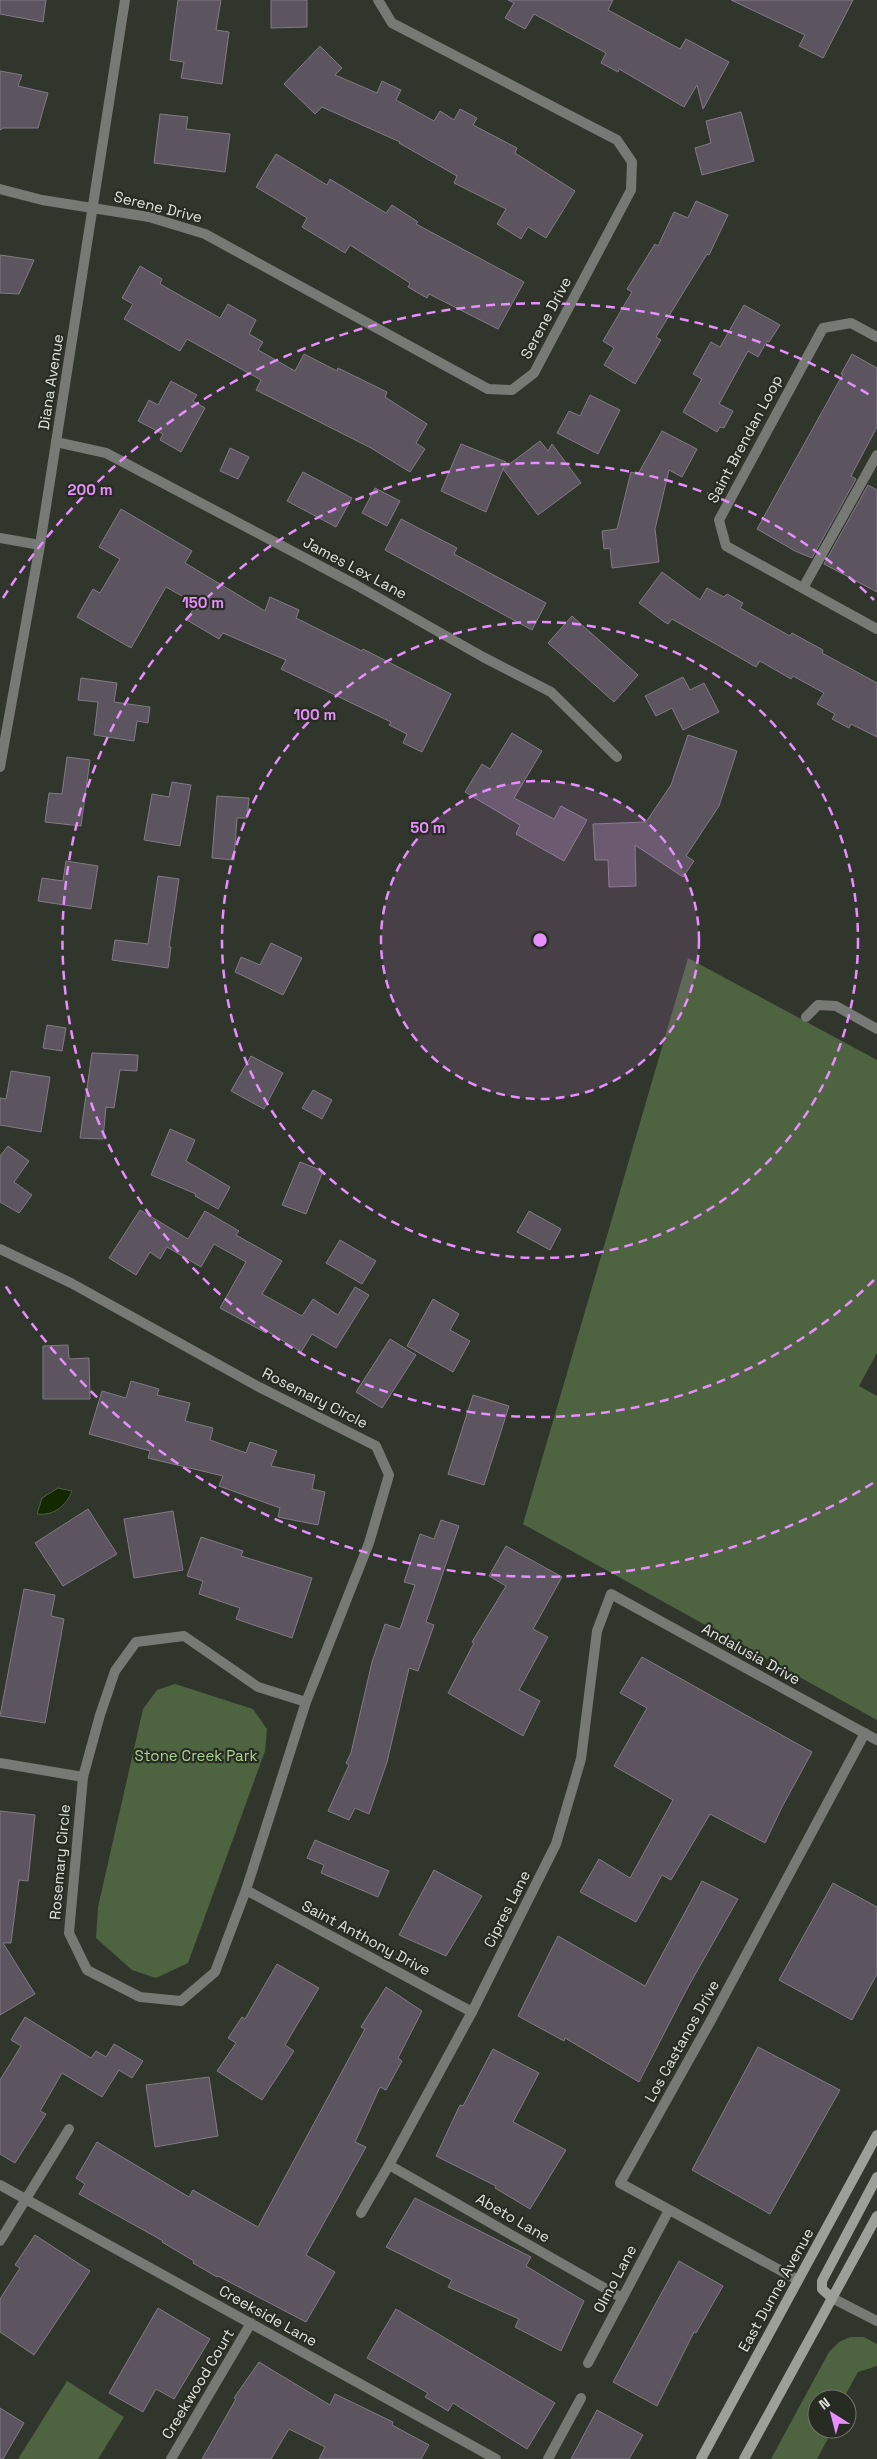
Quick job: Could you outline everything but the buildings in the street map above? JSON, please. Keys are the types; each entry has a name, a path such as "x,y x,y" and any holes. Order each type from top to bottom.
{"main road":[{"name":"East Dunne Avenue","path":"701,2459 877,2135"},
{"path":"832,2298 822,2289 822,2281 877,2177"},
{"path":"744,2459 877,2216"}],"street":[{"name":"Diana Avenue","path":"0,767 40,545 126,0"},
{"name":"Serene Drive","path":"0,189 42,200 150,217 205,234 488,389 512,390 534,373 631,190 632,162 617,140 392,23 378,0"},
{"name":"Saint Brendan Loop","path":"877,337 851,323 823,328 719,520 726,546 877,628"},
{"name":"James Lex Lane","path":"56,442 106,453 356,585 551,692 617,757"},
{"path":"803,588 877,455"},
{"path":"0,538 40,545"},
{"path":"806,1016 818,1005 836,1006 877,1030"},
{"name":"Rosemary Circle","path":"0,1248 71,1284 257,1386 376,1446 389,1475 369,1543 306,1702 246,1890 215,1972 182,2000 140,1997 87,1970 69,1933 83,1777 100,1715 115,1671 136,1642 184,1636 258,1687 306,1702"},
{"name":"Andalusia Drive","path":"611,1594 877,1740"},
{"name":"Cipres Lane","path":"361,2213 472,2012 556,1844 581,1759 597,1631 611,1594"},
{"name":"Los Castanos Drive","path":"798,2280 620,2183 710,2022 865,1733"},
{"path":"0,1763 83,1777"},
{"name":"Saint Anthony Drive","path":"246,1890 472,2012"},
{"path":"0,2241 24,2198 69,2129"},
{"name":"Abeto Lane","path":"389,2165 622,2298"},
{"name":"Creekside Lane","path":"0,2185 496,2459"},
{"name":"Olmo Lane","path":"588,2363 668,2210"},
{"path":"832,2298 877,2321"},
{"name":"Creekwood Court","path":"170,2459 251,2323"},
{"path":"548,2459 581,2398"}],"green space":[{"path":"688,958 877,1060 877,1353 859,1386 877,1396 877,1720 523,1524"},
{"name":"Stone Creek Park","path":"175,1684 253,1709 267,1729 265,1751 188,1963 156,1978 132,1970 96,1938 98,1907 143,1709 157,1690"},
{"path":"850,2337 864,2337 877,2344 877,2366 858,2372 849,2389 809,2389 829,2352 839,2342"},
{"path":"67,2381 124,2417 98,2459 18,2459"},
{"path":"807,2393 807,2439 828,2439 817,2459 771,2459"}],"shaded area":[{"path":"58,1488 72,1491 63,1505 54,1512 37,1514 42,1498"}]}
